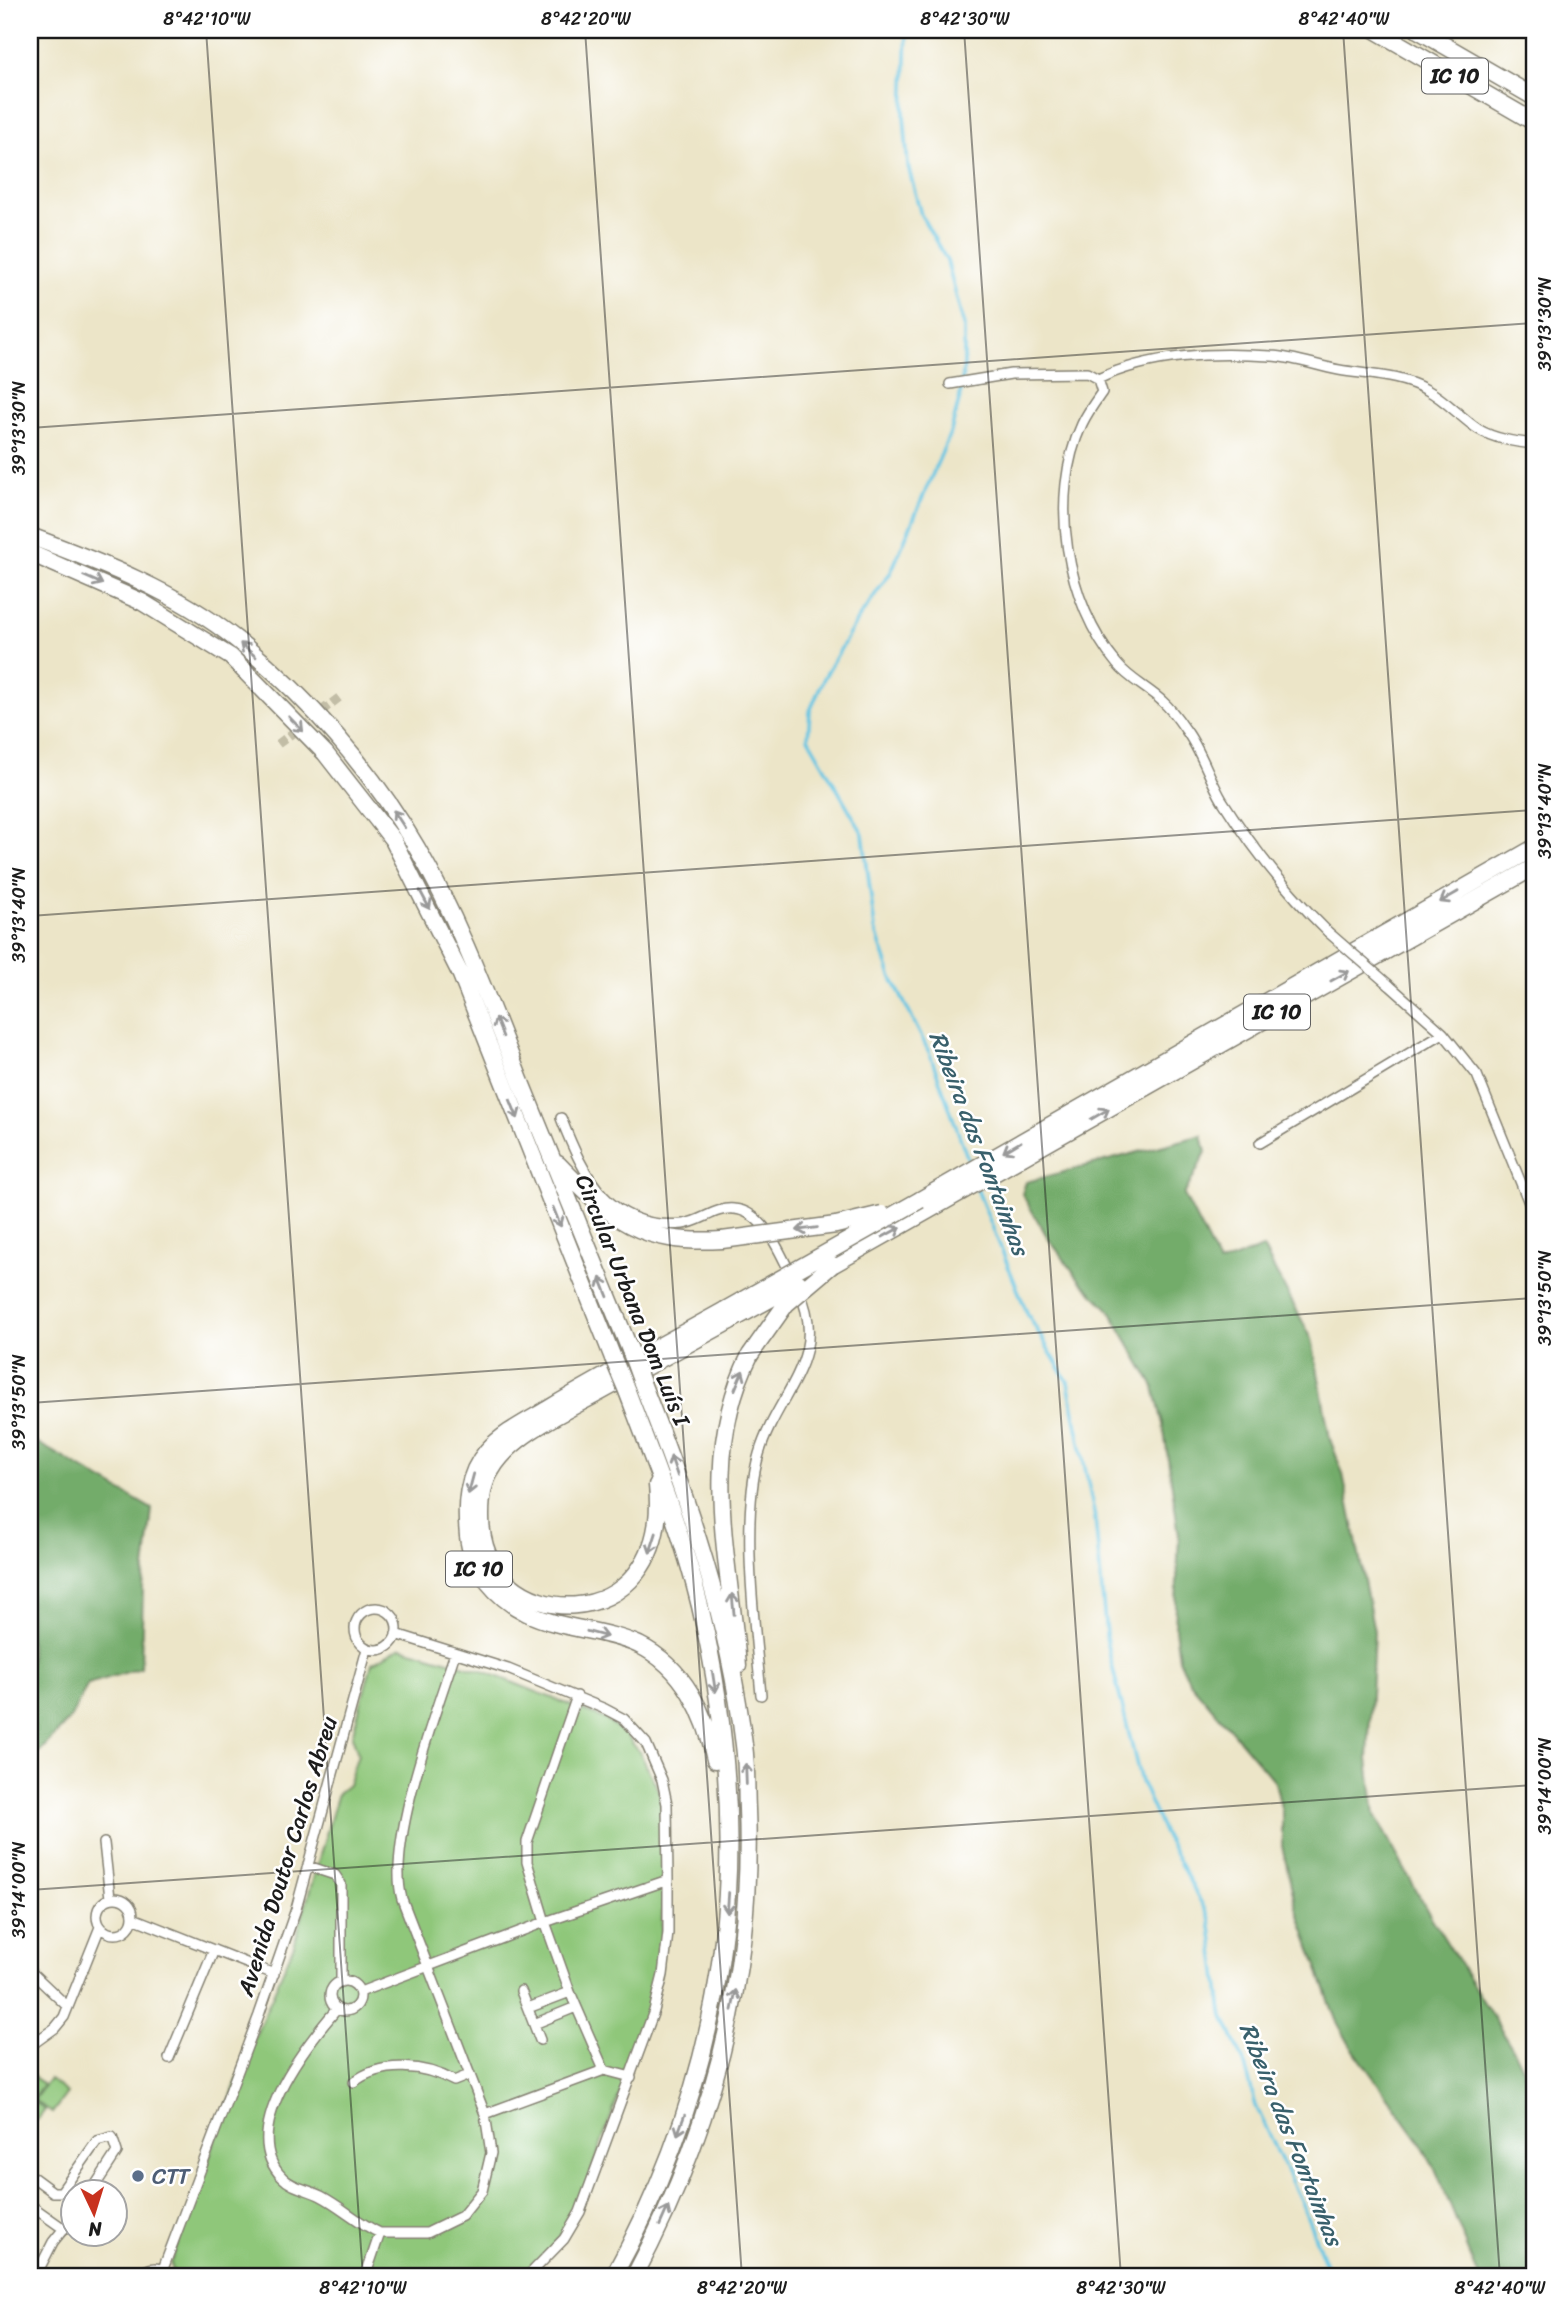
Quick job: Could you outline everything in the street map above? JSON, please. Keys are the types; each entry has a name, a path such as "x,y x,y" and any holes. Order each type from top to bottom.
{"highway":[{"name":"IC 10","path":"1375,30 1534,122"},
{"name":"IC 10","path":"1418,30 1534,97"},
{"path":"30,526 145,583"},
{"name":"Circular Urbana Dom Luís I","path":"30,536 145,583 236,639 292,688 353,755 387,800 417,848 442,897 552,1158 642,1383 703,1555 723,1637 744,1746 747,1886 739,1978 729,2027 688,2158 634,2277"},
{"name":"Circular Urbana Dom Luís I","path":"30,553 142,601 232,657 325,753 393,840 461,975 627,1391 688,1562 707,1640 722,1745 730,1835 726,1936 702,2058 689,2103 655,2193 613,2277"},
{"name":"IC 10","path":"650,1452 657,1486 658,1528 647,1560 629,1583 596,1601 555,1605 529,1598 501,1575 487,1554 481,1528 481,1497 492,1468 516,1443 548,1421 920,1200 1534,848"},
{"name":"IC 10","path":"730,1835 706,1720 693,1697 670,1667 639,1645 527,1613 499,1594 481,1574 472,1553 465,1510 472,1476 487,1451 510,1432 577,1391 832,1265 1534,867"},
{"name":"IC 10","path":"552,1158 596,1204 624,1225 642,1233 677,1241 722,1240 852,1223 920,1200"},
{"name":"IC 10","path":"744,1746 720,1459 732,1398 750,1355 786,1304 832,1265"}],"street":[{"path":"1098,379 1124,367 1150,360 1214,355 1273,356 1337,370 1400,378 1427,390 1480,430 1502,439 1534,444"},
{"path":"950,384 1011,374 1087,373 1098,379 1102,392 1082,424 1068,470 1066,528 1072,581 1090,626 1118,666 1164,703 1185,729 1221,797 1255,851 1295,899 1328,932 1443,1033 1477,1075 1534,1215"},
{"path":"1260,1143 1443,1033"},
{"path":"561,1118 575,1152 595,1188 624,1214 654,1225 687,1224 716,1211 735,1209 757,1218 784,1260 809,1312 811,1340 794,1381 776,1409 759,1456 752,1502 752,1576 761,1695"},
{"path":"366,1610 386,1611 396,1623 396,1634 389,1646 379,1650 367,1648 358,1642 354,1631 356,1622 366,1610"},
{"path":"396,1634 577,1696 624,1719 651,1752 666,1795 668,1933 663,1976 631,2077 574,2223 553,2251 527,2277"},
{"name":"Avenida Doutor Carlos Abreu","path":"163,2269 274,1974 308,1866 367,1648"},
{"path":"336,2010 304,2047 287,2076 275,2105 269,2150 280,2176 322,2197 380,2233 426,2234 451,2223 469,2209 482,2191 492,2153 485,2115 402,1899 397,1864 408,1811 455,1653"},
{"path":"577,1696 527,1842 527,1862 570,1992 604,2070"},
{"path":"104,1843 110,1898"},
{"path":"308,1866 335,1875 341,1884 341,1982"},
{"path":"360,1992 545,1922 668,1880"},
{"path":"110,1898 127,1902 134,1919 274,1974"},
{"path":"30,2046 58,2025 68,2007 100,1927 97,1910 110,1898"},
{"path":"100,1927 117,1934 128,1929 134,1919"},
{"path":"169,2058 214,1950"},
{"path":"30,1971 68,2007"},
{"path":"353,1983 360,1992 357,2006 344,2012 336,2010 330,1995 335,1984 353,1983"},
{"path":"521,1991 540,2040"},
{"path":"528,2008 570,1992"},
{"path":"534,2024 576,2007"},
{"path":"354,2082 367,2074 396,2068 427,2070 454,2081 468,2075"},
{"path":"485,2115 604,2070 631,2077"},
{"path":"69,2178 97,2141 111,2137 117,2152 100,2178"},
{"path":"30,2175 57,2193 60,2189"},
{"path":"30,2205 60,2226"},
{"path":"365,2277 380,2233"},
{"path":"35,2277 60,2236"},
{"path":"138,2277 147,2269 163,2269 172,2277"}],"green space":[{"path":"1202,1135 1206,1152 1184,1195 1219,1264 1263,1248 1312,1339 1330,1439 1343,1474 1374,1631 1368,1759 1375,1815 1428,1912 1514,2051 1534,2093 1534,2277 1479,2277 1437,2173 1420,2142 1350,2045 1336,2020 1296,1907 1282,1846 1282,1812 1275,1782 1189,1681 1179,1659 1175,1629 1179,1535 1163,1424 1154,1387 1109,1309 1082,1283 1048,1238 1022,1194 1026,1182"},
{"path":"38,1443 152,1509 143,1587 141,1668 88,1684 70,1719 30,1762 30,1444"},
{"path":"401,1647 486,1672 605,1719 625,1734 640,1753 660,1793 665,1841 660,1970 650,2010 583,2194 569,2223 544,2257 521,2277 174,2277 171,2263 241,2069 294,1945 338,1793 348,1785 358,1754 352,1736 372,1663"},
{"path":"30,2073 43,2085 32,2100 45,2110 38,2119 30,2121"},
{"path":"49,2079 67,2093 52,2113 34,2100"}],"waterway":[{"name":"Ribeira das Fontainhas","path":"907,30 904,115 908,166 921,215 947,261 964,326 964,364 960,397 951,431 891,572 856,622 824,678 810,711 808,738 863,834 875,929 891,976 930,1054 970,1165"},
{"name":"Ribeira das Fontainhas","path":"977,1189 1028,1315 1068,1382 1095,1518 1107,1645 1141,1782 1164,1834 1210,1919 1222,2012 1244,2062 1256,2106 1302,2204 1331,2277"}],"tunnel":[{"path":"278,744 340,697"}],"place":[{"name":"CTT","path":"138,2176"}]}
